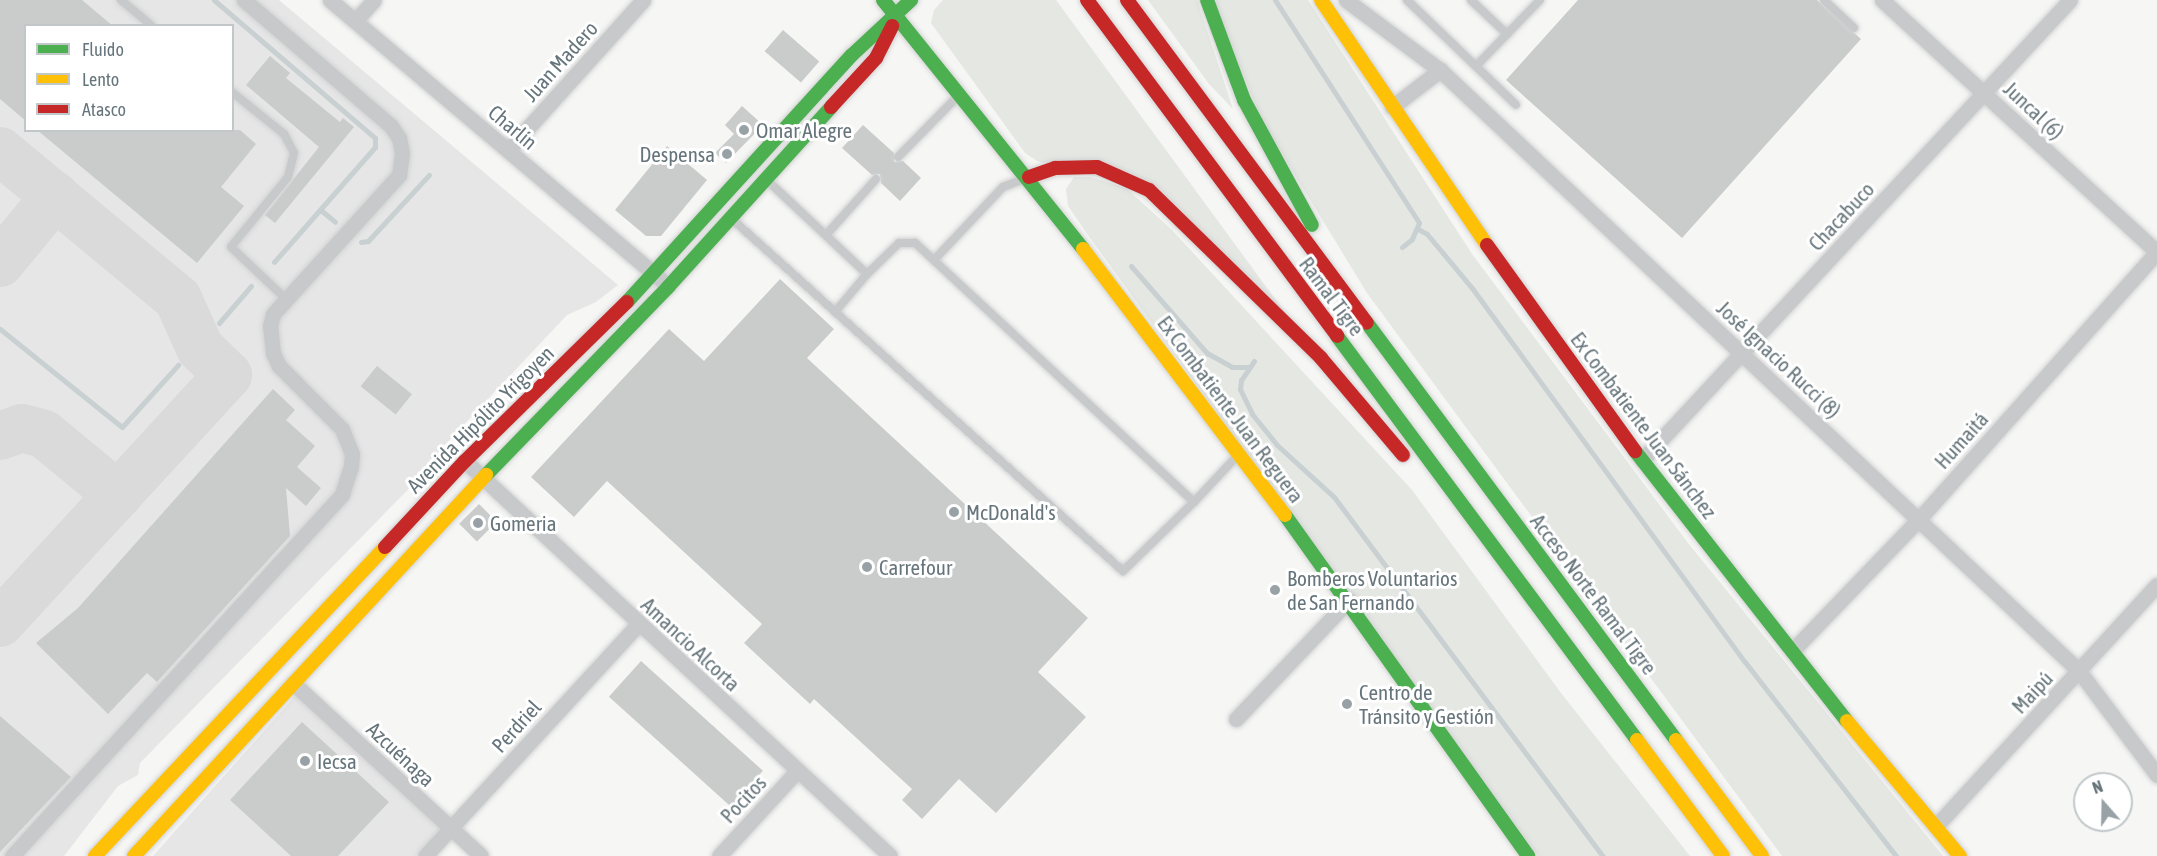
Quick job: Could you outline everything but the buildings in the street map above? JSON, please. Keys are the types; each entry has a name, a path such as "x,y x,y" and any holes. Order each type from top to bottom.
{"main road":[{"name":"Ex Combatiente Juan Reguera","path":"884,0 1029,177 1349,600 1528,856"},
{"name":"Avenida Hipólito Yrigoyen","path":"96,856 465,462 655,274 852,55 911,0"},
{"name":"Ramal Tigre","path":"1087,0 1544,616"},
{"name":"Ramal Tigre","path":"1127,0 1392,357"},
{"path":"1207,0 1224,53 1264,142 1392,357"},
{"name":"Ex Combatiente Juan Sánchez","path":"1321,0 1524,300 1642,460 1792,651 1959,856"},
{"name":"Avenida Hipólito Yrigoyen","path":"134,856 483,478 668,287 766,180 876,58 897,15"},
{"path":"1029,177 1055,168 1097,167 1149,190 1321,358 1410,464"},
{"name":"Acceso Norte Ramal Tigre","path":"1392,357 1762,856"},
{"path":"1445,507 1544,616 1724,856"},
{"path":"146,802 167,821"}],"street":[{"path":"12,856 342,494 351,467 348,441 342,429 279,366 273,353 270,326 273,314 399,175 402,153 391,126 244,0"},
{"name":"Charlín","path":"330,0 668,287"},
{"path":"355,21 374,0"},
{"name":"Juan Madero","path":"508,150 643,0"},
{"name":"José Ignacio Rucci (8)","path":"1346,0 1440,70 2079,671 2157,775"},
{"name":"Juncal (6)","path":"1882,0 2157,252"},
{"name":"Chacabuco","path":"1642,460 2070,0"},
{"path":"1392,107 1440,70"},
{"name":"Humaitá","path":"1792,651 1919,519 2157,252"},
{"name":"Amancio Alcorta","path":"465,462 890,856"},
{"name":"Maipú","path":"1936,826 2157,585"},
{"path":"1236,719 1349,600"},
{"name":"Perdriel","path":"425,856 638,624"},
{"name":"Azcuénaga","path":"293,683 481,856"},
{"name":"Pocitos","path":"719,856 797,771"}],"lane":[{"path":"121,0 150,24"},
{"path":"1407,0 1478,64 1516,105"},
{"path":"1471,0 1507,34"},
{"path":"1478,64 1540,0"},
{"path":"1824,0 1854,28"},
{"path":"898,157 961,93"},
{"path":"234,94 284,134 294,153 288,177 231,247 287,300"},
{"path":"934,260 1003,187 1029,177"},
{"path":"826,235 876,179"},
{"path":"766,180 867,274"},
{"path":"731,218 1123,572 1239,454"},
{"path":"835,312 867,274 899,243 915,243 1194,502"}],"shaded area":[{"path":"0,0 279,0 618,285 596,302 567,315 441,449 433,464 140,763 138,775 118,786 64,856 0,856"},
{"path":"943,0 1056,0 1300,333 1161,194 1037,161 1025,153 931,23 934,10"},
{"path":"1148,0 1197,0 1233,109 1209,84"},
{"path":"1213,0 1308,0 1472,254 1688,543 1943,856 1782,856 1367,293 1262,121"},
{"path":"1074,177 1091,177 1126,188 1172,230 1412,490 1561,693 1690,856 1538,856 1068,206 1066,189"},
{"path":"296,695 441,828 416,856 153,856"}],"waterway":[{"path":"214,0 375,138 375,147 274,262"},
{"path":"1275,0 1419,223 1412,239 1402,247"},
{"path":"361,242 368,241 429,175"},
{"path":"322,211 335,222"},
{"path":"1418,229 1427,234 1472,288 1745,662 1896,856"},
{"path":"1131,266 1207,353 1232,367 1248,367"},
{"path":"219,323 251,286"},
{"path":"0,329 122,427 178,365"},
{"path":"1254,361 1241,380 1240,389 1252,414 1277,445 1334,497 1603,856"}],"taxiway":[{"path":"0,151 178,299 200,348 228,375 0,623"},
{"path":"0,263 55,196"},
{"path":"0,436 22,428 44,434 118,495"}],"traffic: fast":[{"path":"883,0 1083,249"},
{"path":"627,302 852,55 911,0"},
{"path":"1207,0 1244,100 1312,225"},
{"path":"486,475 668,287 831,107"},
{"path":"1367,323 1676,740"},
{"path":"1337,336 1637,740"},
{"path":"1635,451 1847,721"},
{"path":"1285,515 1528,856"}],"traffic: slow":[{"path":"1321,0 1487,245"},
{"path":"1083,249 1285,515"},
{"path":"134,856 486,475"},
{"path":"95,856 385,547"},
{"path":"1847,721 1960,856"},
{"path":"1637,740 1723,856"},
{"path":"1676,740 1762,856"}],"traffic: jam":[{"path":"1087,0 1337,336"},
{"path":"1127,0 1367,323"},
{"path":"831,107 876,58 892,26"},
{"path":"1029,177 1055,168 1097,167 1149,190 1321,358 1403,455"},
{"path":"1487,245 1635,451"},
{"path":"385,547 465,461 627,302"}],"place":[{"name":"Omar Alegre","path":"744,130"},
{"name":"Despensa","path":"727,154"},
{"name":"McDonald's","path":"954,512"},
{"name":"Gomeria","path":"478,523"},
{"name":"Carrefour","path":"867,567"},
{"name":"Bomberos Voluntarios de San Fernando","path":"1275,590"},
{"name":"Centro de Tránsito y Gestión","path":"1347,704"},
{"name":"Iecsa","path":"305,761"}]}
